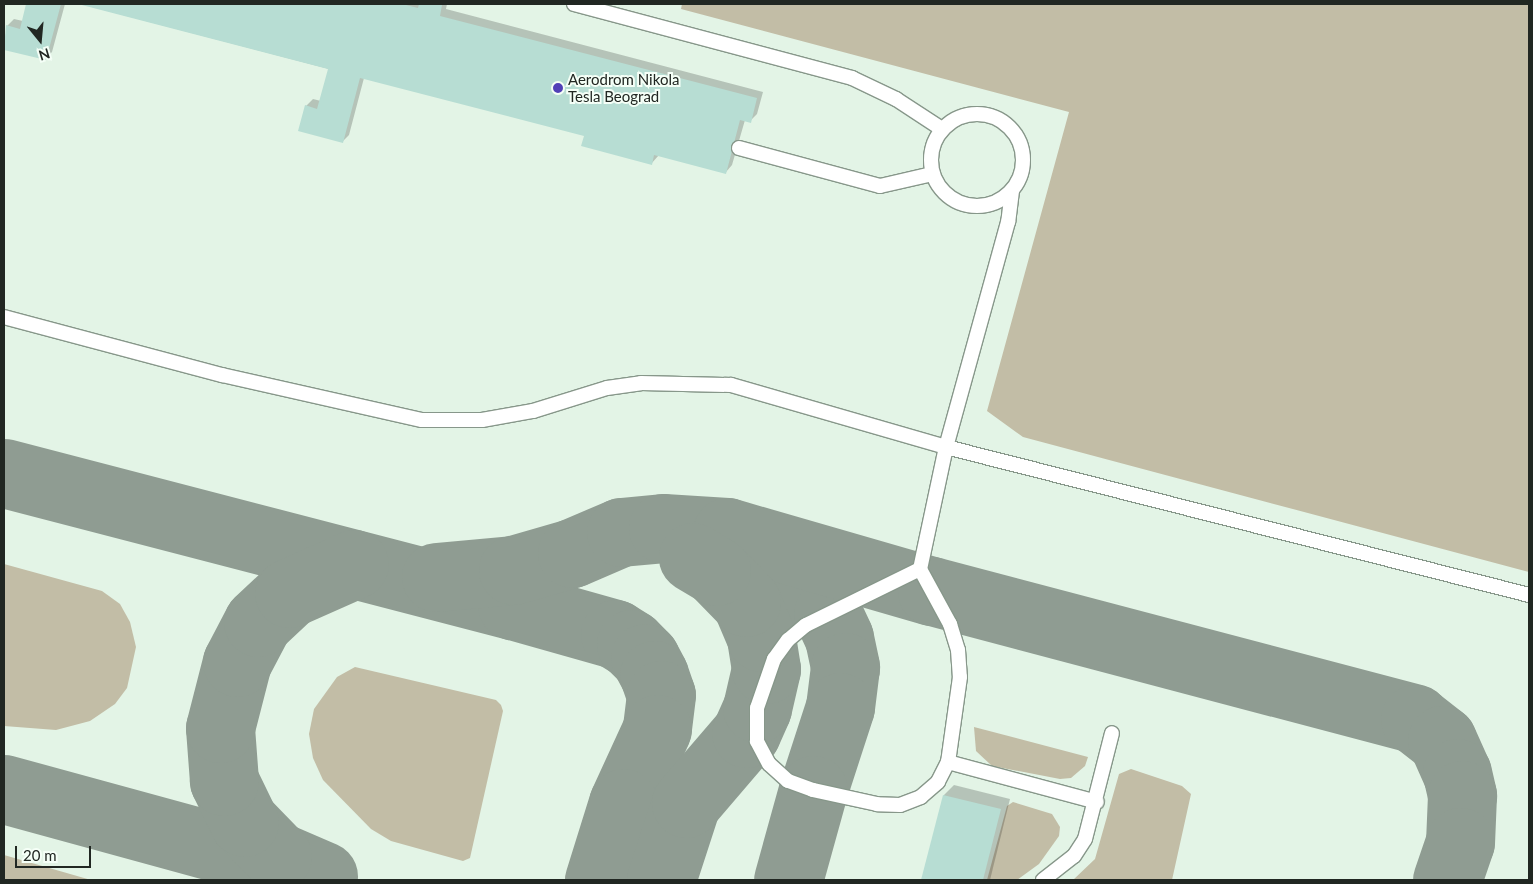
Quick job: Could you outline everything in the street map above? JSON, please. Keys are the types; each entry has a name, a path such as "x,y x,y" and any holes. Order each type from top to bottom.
{"lane":[{"path":"574,4 852,78 896,99 942,129"},
{"path":"920,569 806,624 788,640 774,659 765,681 758,708 757,740 769,764 788,781 813,790 877,804 900,805 921,797 938,782 948,762 960,677 958,650 950,624 920,569 946,447 1008,222 1012,191 1022,169 1023,157 1021,143 1004,122 979,113 952,120 942,129 930,153 932,174 942,191 966,205 991,204 1012,191"},
{"path":"739,148 880,186 932,174"},
{"path":"4,317 222,375 422,420 482,420 534,411 607,388 641,383 731,386 946,447 1529,595"},
{"path":"1043,880 1074,856 1085,839 1097,802 1112,733"},
{"path":"948,762 1097,802"}],"shaded area":[{"path":"682,4 1529,4 1529,572 1023,437 987,411 1069,112 681,9"},
{"path":"4,564 102,591 120,604 130,622 136,647 127,688 115,704 90,721 56,730 4,726"},
{"path":"355,667 496,700 501,705 503,711 470,858 463,861 391,841 371,829 323,780 313,758 309,734 314,709 337,677"},
{"path":"974,727 1088,757 1085,766 1071,778 1060,779 992,766 976,751"},
{"path":"1131,769 1182,786 1191,794 1172,880 1073,880 1095,859 1119,774"},
{"path":"1013,802 1052,814 1060,827 1059,836 1039,864 1017,880 987,880 1007,806"},
{"path":"4,855 91,880 4,880"}],"building":[{"path":"26,4 61,4 46,60 4,50 6,25 20,29"},
{"name":"Aerodrom Nikola Tesla Beograd","path":"78,4 402,4 418,8 419,4 437,4 442,5 440,16 757,98 751,123 740,120 726,174 654,155 652,165 581,146 584,136 360,78 343,143 298,131 305,105 317,109 328,69"},
{"path":"943,795 1001,809 983,880 921,880"}],"taxiway":[{"path":"4,473 512,605 615,634 631,644 645,658 654,675 661,695 657,729 623,803 599,880"},
{"path":"436,577 513,570 572,553 621,532 663,528 727,532 932,591 1415,719 1442,740 1457,773 1462,795 1460,842 1447,880"},
{"path":"661,880 686,803 746,733 757,708 766,669 761,637 746,602 716,571 693,557"},
{"path":"323,876 277,856 244,822 224,781 220,728 237,662 258,622 289,593 354,564"},
{"path":"751,572 805,593 828,614 839,638 845,667 840,707 813,790 788,880"},
{"path":"4,789 292,868"}],"place":[{"name":"Aerodrom Nikola Tesla Beograd","path":"558,88"}]}
